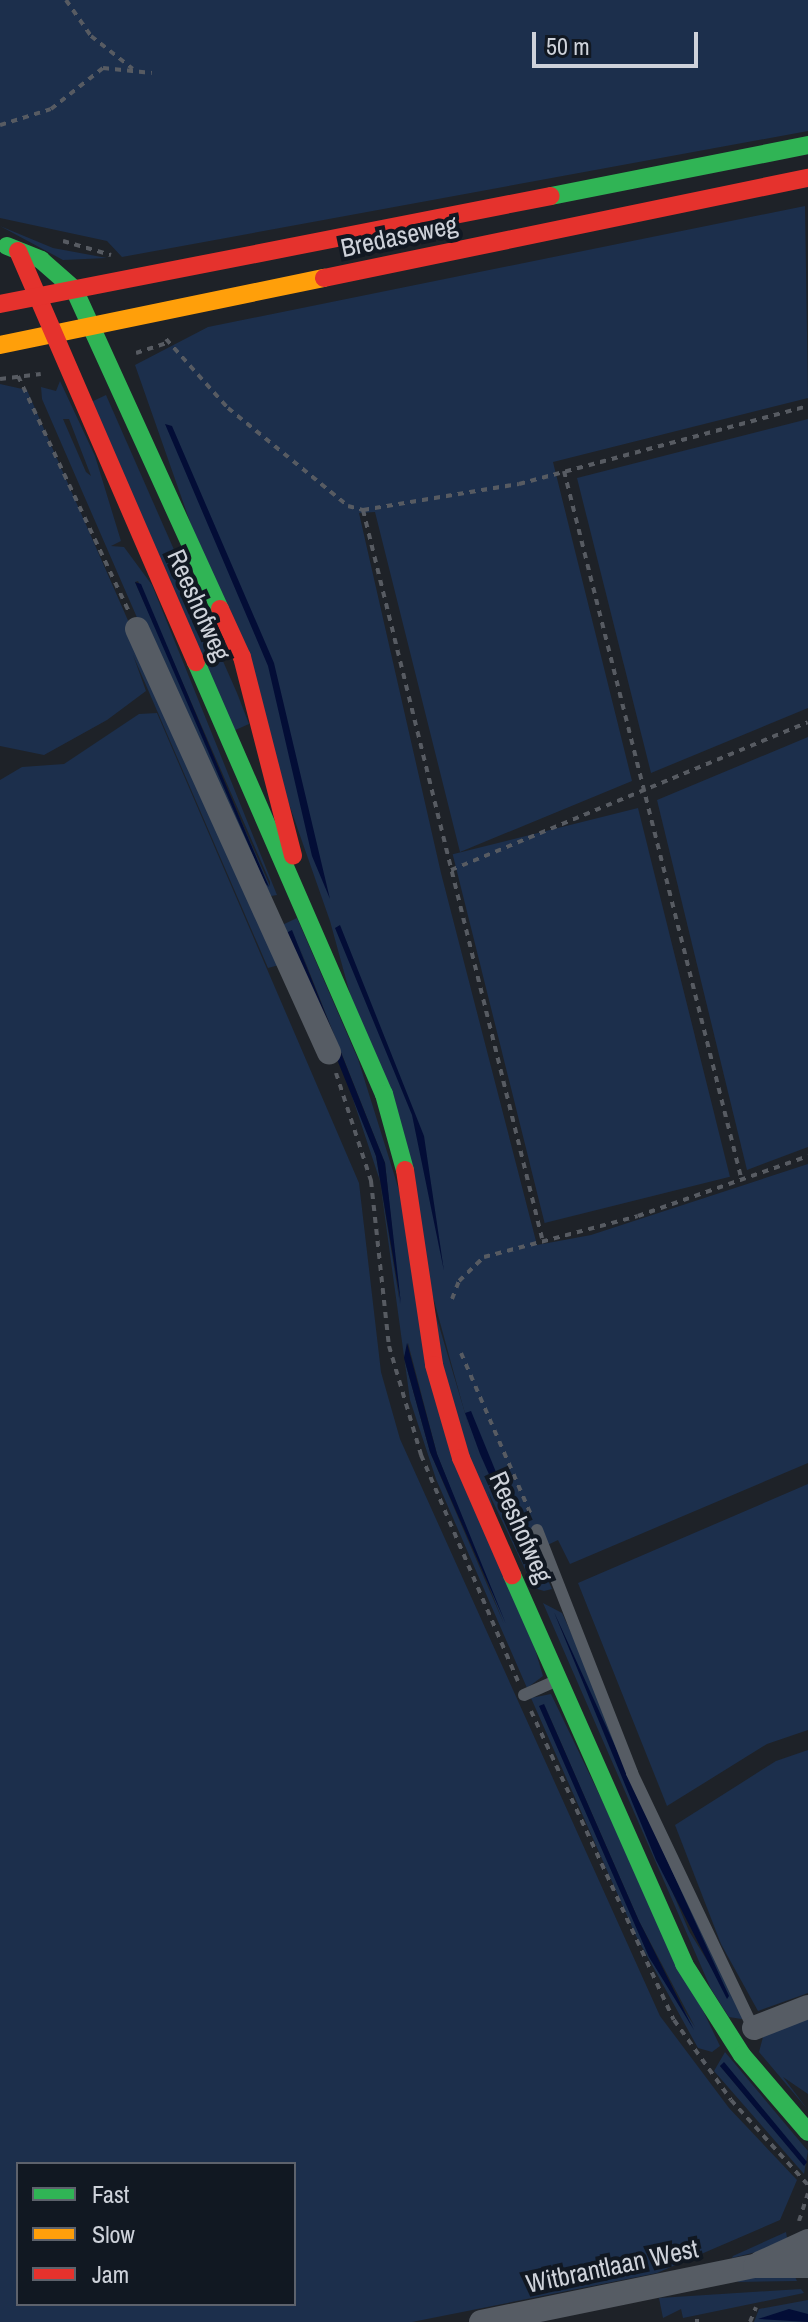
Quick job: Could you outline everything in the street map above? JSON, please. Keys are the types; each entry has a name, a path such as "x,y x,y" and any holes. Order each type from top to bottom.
{"street":[{"path":"806,146 788,165 808,178"},
{"name":"Bredaseweg","path":"0,304 806,146"},
{"name":"Bredaseweg","path":"0,345 808,178"},
{"path":"0,242 57,270 74,289"},
{"name":"Reeshofweg","path":"18,251 301,895 404,1161 445,1409 558,1680 684,1964 732,2042 808,2132"},
{"name":"Reeshofweg","path":"74,289 242,657 301,895"},
{"path":"137,629 329,1052"},
{"path":"266,910 301,895"},
{"path":"754,2028 808,2007"},
{"name":"Witbrantlaan West","path":"755,2266 804,2232"},
{"name":"Witbrantlaan West","path":"481,2322 755,2266 808,2266"}],"lane":[{"path":"537,1530 632,1773 754,2028 732,2042"},
{"path":"524,1695 558,1680"}],"path":[{"path":"66,0 91,36 135,71"},
{"path":"0,125 51,109 103,68 152,73"},
{"path":"168,343 228,408 348,506 363,510 564,471 808,406"},
{"path":"0,379 17,375 30,389 137,629"},
{"path":"564,471 742,1181"},
{"path":"363,510 542,1238"},
{"path":"451,870 808,722"},
{"path":"450,1314 459,1281 484,1257 742,1181 808,1156"},
{"path":"456,1340 537,1530"},
{"path":"685,2039 808,2185"},
{"path":"804,2232 808,2193"},
{"path":"750,2322 756,2307"}],"shaded area":[{"path":"0,0 808,0 808,131 122,257 107,241 0,218"},
{"path":"805,206 808,398 553,462 632,781 460,852 375,512 359,513 441,873 537,1245 591,1235 808,1164 808,1463 570,1564 558,1540 535,1551 552,1589 544,1591 534,1588 484,1483 330,921 135,365 208,327"},
{"path":"0,226 53,248 107,258 63,260"},
{"path":"60,381 95,456 121,541 111,546 124,547 152,585 277,895 271,896 145,636 42,399 41,387 56,391","holes":["63,419 69,419 91,476 86,472","138,581 270,882 270,886 135,582"]},
{"path":"0,384 27,390 279,965 268,968 133,655 146,691 107,720 44,755 0,746"},
{"path":"106,395 249,724 233,731 89,403"},
{"path":"808,419 808,708 651,773 577,478"},
{"path":"165,424 172,426 274,663 330,899 312,856 268,666"},
{"path":"135,582 141,584 269,887 265,883"},
{"path":"157,713 359,1183 381,1372 400,1439 660,2016 729,2108 797,2180 780,2220 657,2273 412,2322 0,2322 0,780 22,767 64,764 139,714"},
{"path":"808,737 808,1147 747,1170 657,800"},
{"path":"638,808 730,1177 545,1223 453,854"},
{"path":"297,918 358,1059 543,1676 527,1688 436,1479 410,1400 404,1360 430,1452 504,1624 437,1454 408,1343 404,1357 380,1181 342,1066 280,926","holes":["299,946 385,1163 400,1304 376,1156"]},
{"path":"340,925 424,1136 444,1271 412,1115 335,928"},
{"path":"292,930 385,1163 401,1304 376,1156 286,933"},
{"path":"407,1343 437,1454 506,1624 430,1452 404,1358"},
{"path":"471,1411 541,1582 539,1587 480,1454 465,1413"},
{"path":"808,1484 808,1730 767,1744 667,1806 578,1583"},
{"path":"543,1603 562,1613 748,2020 729,2017 711,1989","holes":["554,1612 690,1920 729,1996 689,1931"]},
{"path":"554,1612 729,1996 727,1999 656,1860"},
{"path":"551,1694 720,2046 712,2052 698,2048 636,1936 531,1698","holes":["544,1704 639,1921 695,2027 649,1957"]},
{"path":"544,1704 639,1921 694,2030 649,1957 539,1706"},
{"path":"808,1750 808,1993 758,2011 721,1944 675,1825 776,1761"},
{"path":"808,2013 808,2094 783,2077 808,2110 759,2052 763,2037"},
{"path":"725,2052 808,2151 804,2174 714,2071","holes":["724,2063 805,2166 720,2066"]},
{"path":"724,2062 807,2162 804,2166 720,2066"},
{"path":"786,2232 788,2244 732,2258 733,2256"},
{"path":"793,2273 797,2281 737,2282 745,2279"},
{"path":"801,2289 804,2293 683,2318 681,2309 663,2318 659,2298"},
{"path":"808,2300 808,2322 754,2322 759,2309"},
{"path":"789,2309 808,2314 808,2322 758,2319"}],"traffic: fast":[{"path":"551,196 808,145"},
{"path":"7,246 41,260 74,289 220,609"},
{"path":"196,662 384,1094 405,1170"},
{"path":"512,1575 684,1964 742,2055 808,2132"}],"traffic: slow":[{"path":"0,345 324,278"}],"traffic: jam":[{"path":"324,278 808,178"},
{"path":"0,304 551,196"},
{"path":"18,251 196,662"},
{"path":"220,609 242,657 293,856"},
{"path":"405,1170 434,1365 461,1458 512,1575"}]}
